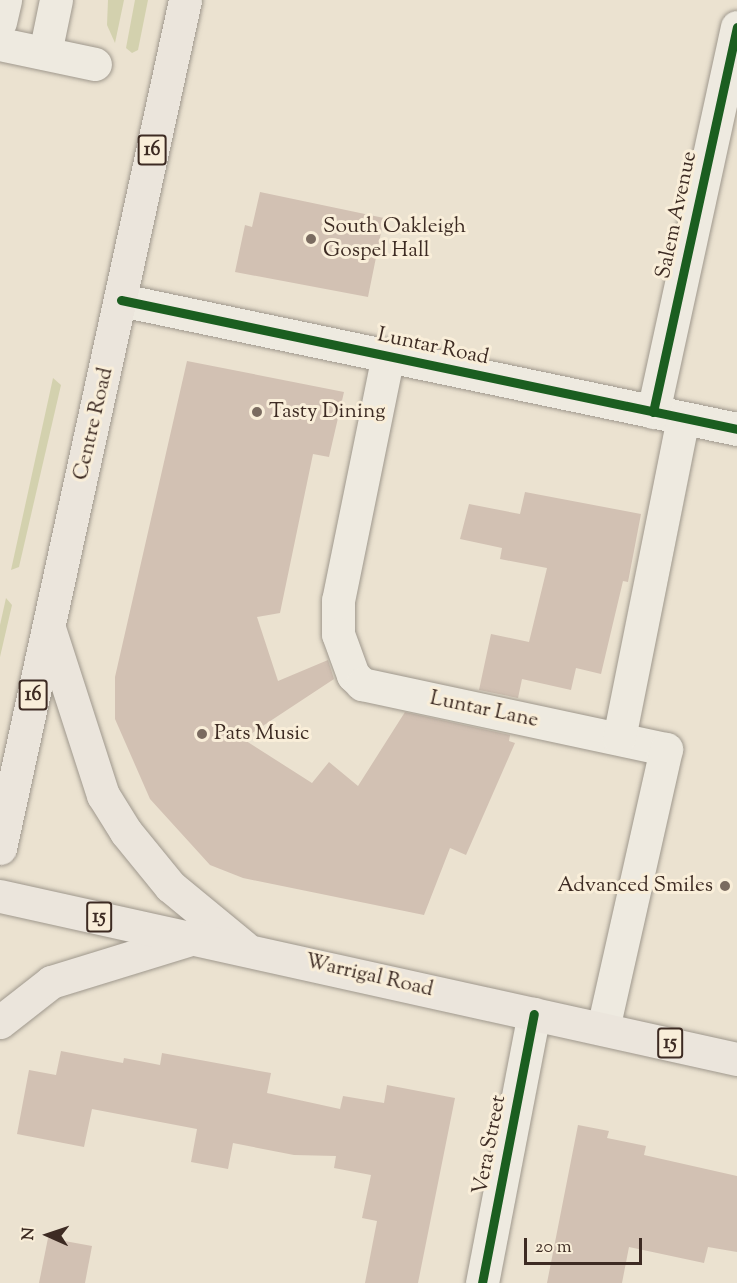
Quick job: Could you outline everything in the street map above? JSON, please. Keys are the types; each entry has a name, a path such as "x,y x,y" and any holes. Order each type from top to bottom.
{"main road":[{"name":"Centre Road","path":"0,848 9,767 49,627 185,0"},
{"path":"49,627 81,733 109,804 126,832 170,886 244,947"},
{"name":"Warrigal Road","path":"0,896 244,947 737,1059"},
{"path":"0,1022 51,982 197,938"}],"street":[{"path":"0,22 4,0"},
{"path":"45,53 56,0"},
{"name":"Salem Avenue","path":"668,415 737,27"},
{"path":"0,44 95,64"},
{"name":"Luntar Road","path":"121,300 737,429"},
{"name":"Luntar Lane","path":"388,355 338,600 338,634 353,675 362,684 666,749 603,1028"},
{"path":"619,738 668,415"},
{"name":"Vera Street","path":"482,1283 534,1014"}],"shaded area":[{"path":"108,0 124,0 115,43 107,25"},
{"path":"135,0 148,0 138,50 132,53 126,48"},
{"path":"53,378 61,385 19,567 11,570"},
{"path":"6,598 12,605 0,657 0,625"}],"building":[{"name":"South Oakleigh Gospel Hall","path":"260,192 384,218 368,297 235,272 245,225 252,227"},
{"path":"187,361 344,392 329,457 313,454 280,613 257,617 278,681 328,660 334,679 243,739 312,783 329,762 358,786 405,712 510,735 509,741 515,743 466,855 450,848 424,915 243,878 210,865 150,799 115,719 115,677"},
{"path":"525,492 641,514 628,582 623,581 601,674 576,668 571,690 522,679 518,698 479,690 491,634 529,642 547,568 500,559 502,548 460,539 469,504 520,514"},
{"path":"61,1051 123,1063 124,1058 160,1065 162,1053 271,1073 267,1093 340,1109 343,1096 384,1103 387,1085 455,1098 418,1283 365,1283 377,1221 362,1218 371,1175 334,1168 336,1156 294,1155 233,1143 228,1169 191,1162 197,1129 92,1109 84,1147 17,1134 29,1070 56,1075"},
{"path":"578,1125 609,1131 607,1138 646,1146 644,1155 737,1176 737,1252 708,1247 704,1263 629,1247 622,1283 547,1283"},
{"path":"48,1238 92,1246 85,1283 39,1283"}],"cycle path":[{"path":"653,412 737,27"},
{"path":"121,300 737,429"},
{"path":"482,1283 534,1014"}],"place":[{"name":"South Oakleigh Gospel Hall","path":"311,239"},
{"name":"Tasty Dining","path":"257,412"},
{"name":"Pats Music","path":"202,734"},
{"name":"Advanced Smiles","path":"725,886"}]}
